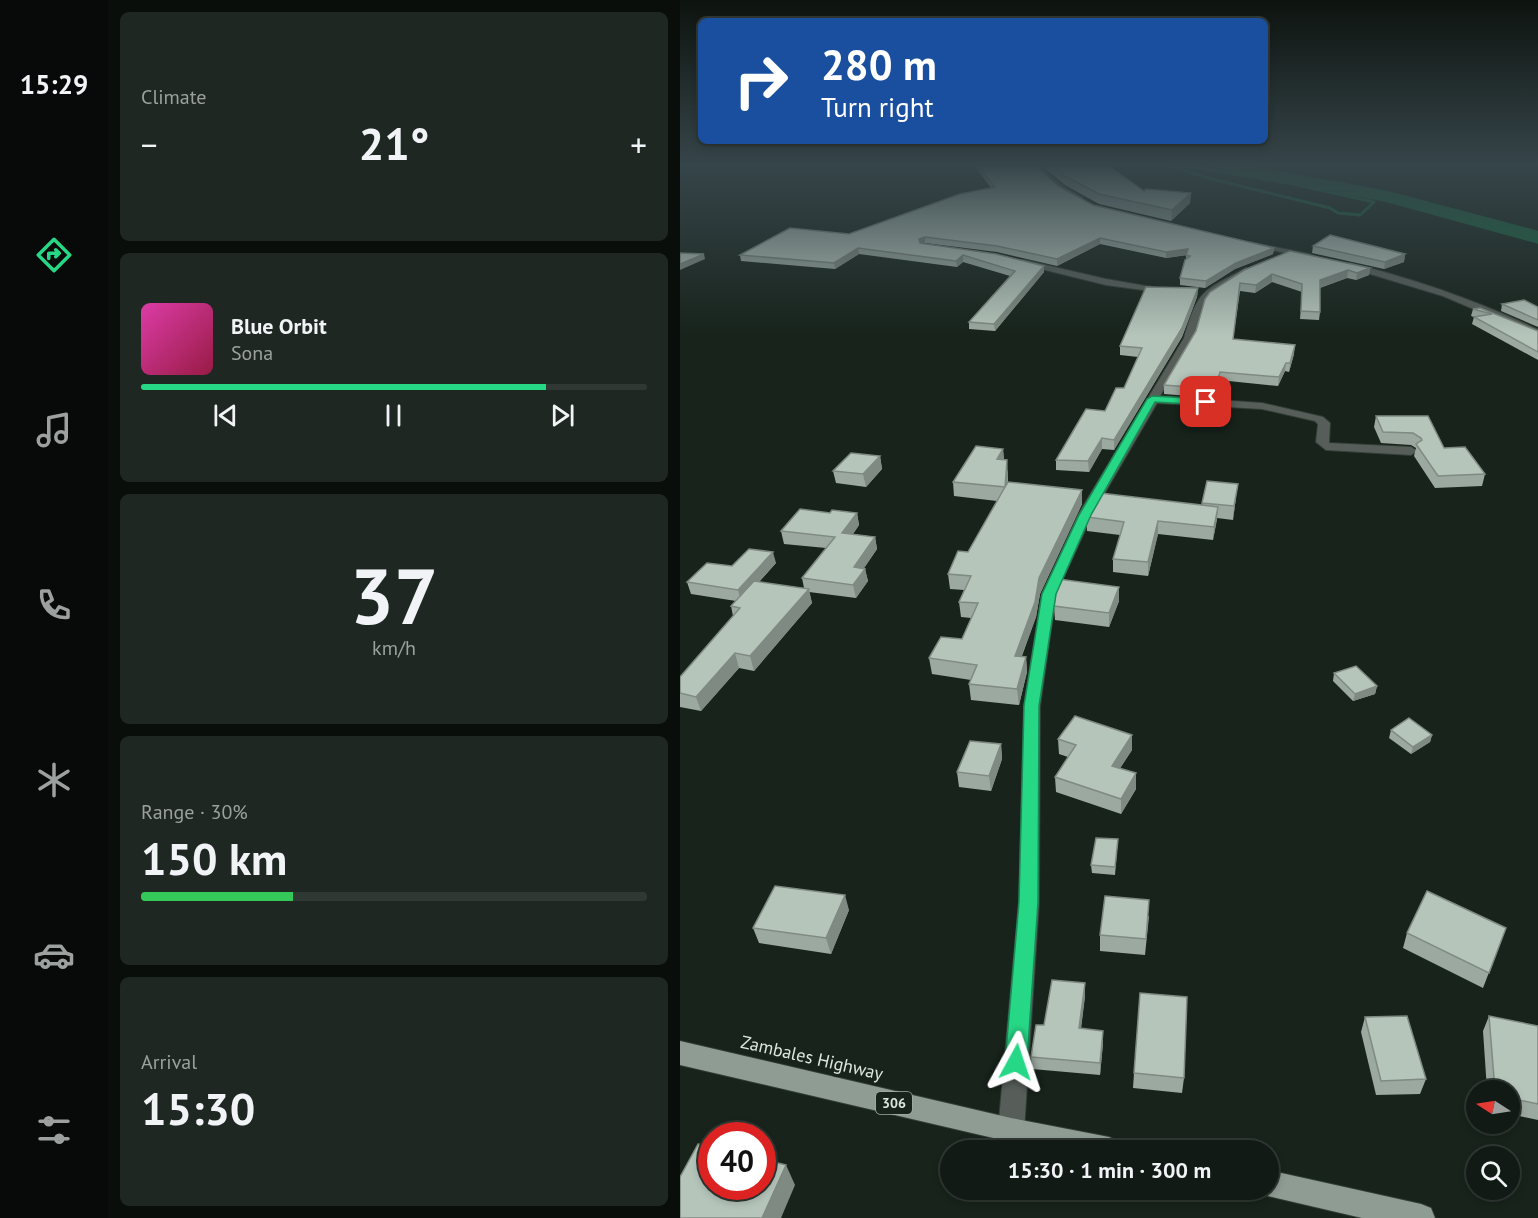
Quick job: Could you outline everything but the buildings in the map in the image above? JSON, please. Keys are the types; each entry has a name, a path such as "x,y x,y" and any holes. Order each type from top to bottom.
{"main road":[{"name":"Zambales Highway","path":"680,1053 1057,1140"},
{"path":"1279,1185 1421,1218"}],"street":[{"path":"1244,242 1314,257"},
{"path":"1011,1131 1029,902 1032,706 1049,594 1085,515 1189,338 1201,292 1291,252"},
{"path":"1017,261 1106,282 1174,291"},
{"path":"1337,262 1443,292 1492,311 1538,334"},
{"path":"1152,399 1275,408 1319,419 1324,423 1322,442 1326,446 1411,451"}],"waterway":[{"path":"1483,223 1539,238"}],"route":[{"path":"1016,1062 1029,902 1032,706 1049,594 1085,515 1152,399 1206,402"}]}
